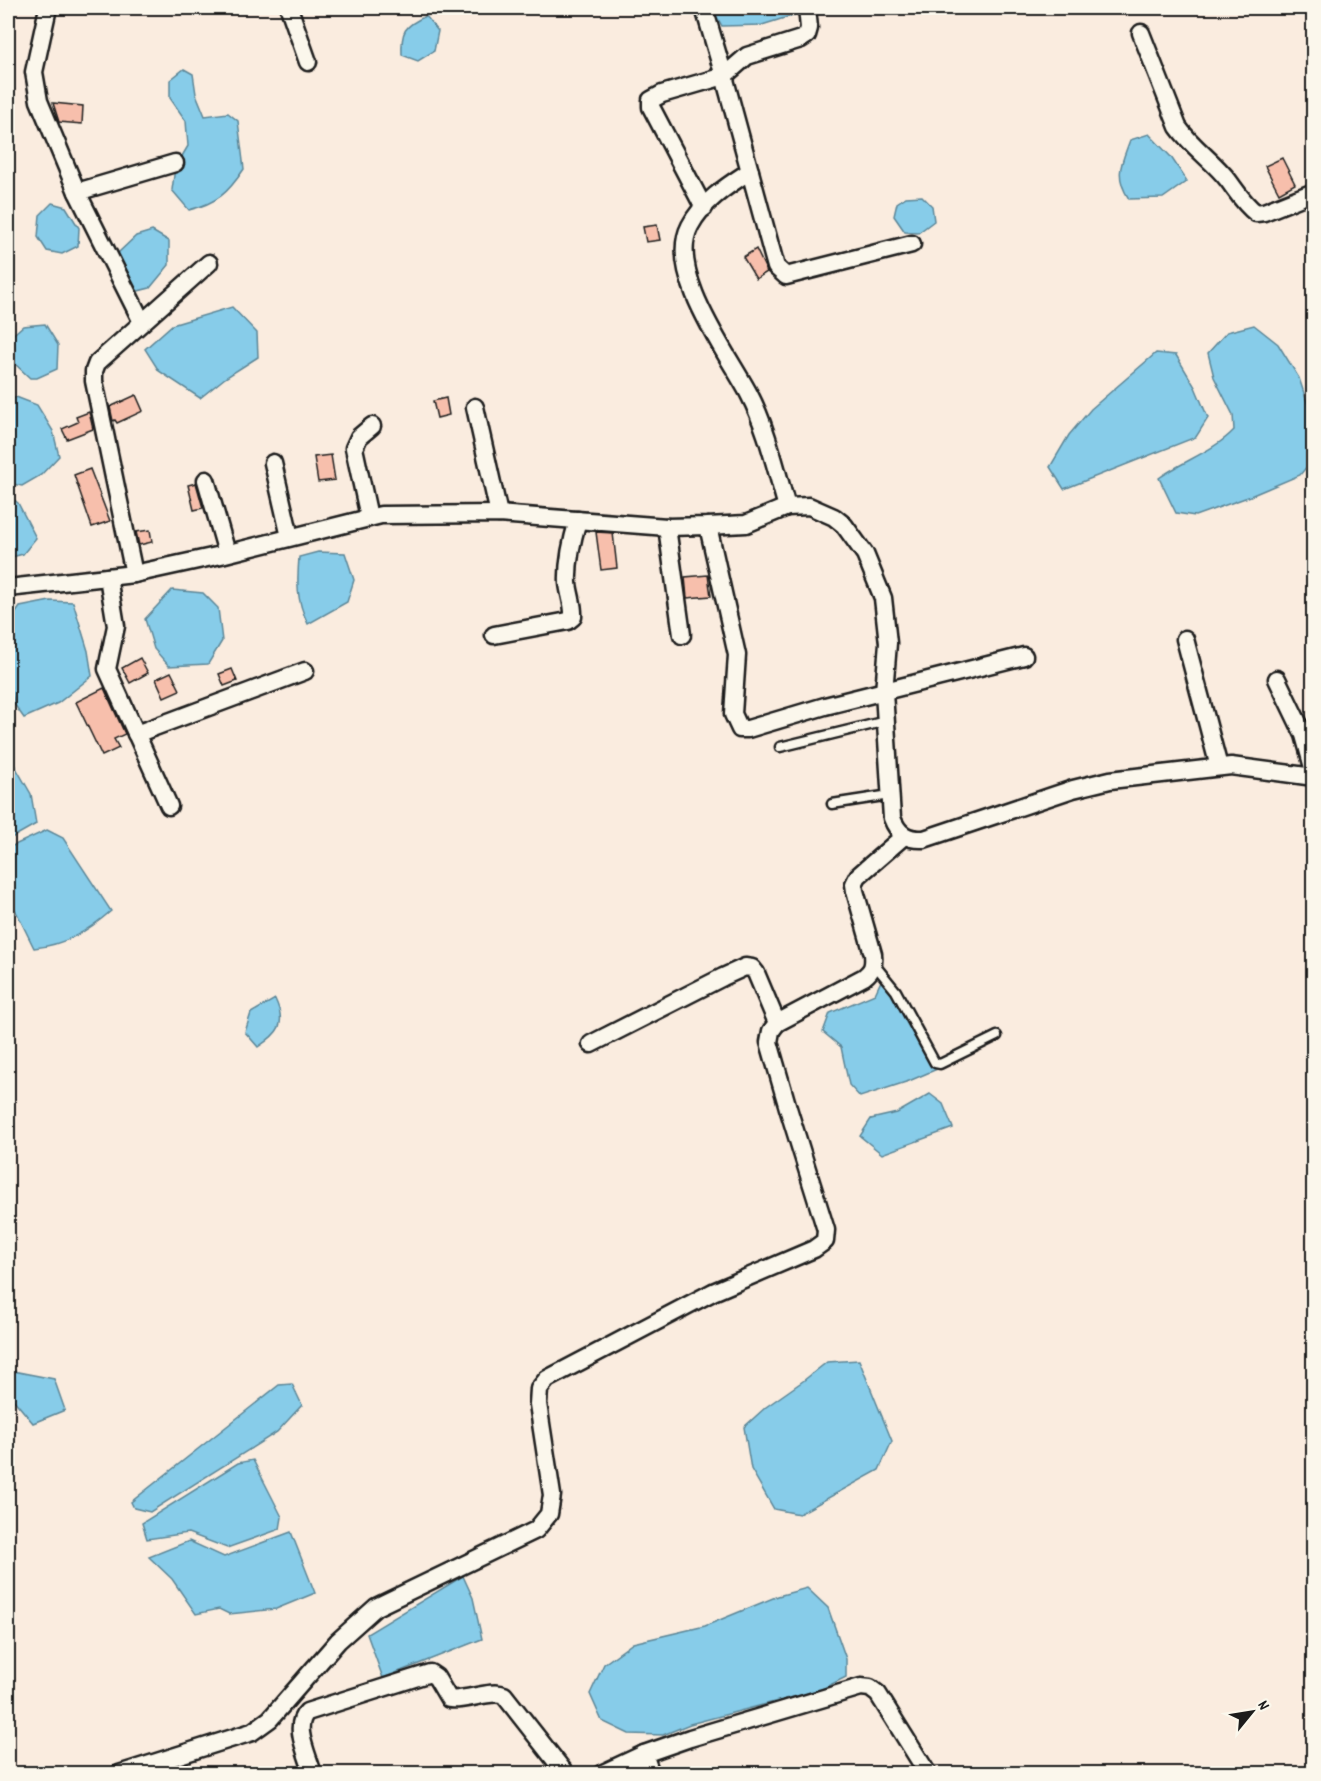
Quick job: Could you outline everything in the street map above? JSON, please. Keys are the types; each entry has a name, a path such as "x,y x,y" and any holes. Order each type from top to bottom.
{"street":[{"path":"48,8 34,72 35,87 77,192 142,322"},
{"path":"289,8 308,62"},
{"path":"704,8 776,267 786,276 912,244"},
{"path":"704,208 651,107 651,100 662,94 724,76 747,56 801,39 807,35 809,28 807,8"},
{"path":"1142,33 1178,127 1228,180 1249,208 1256,213 1264,212 1314,192"},
{"path":"77,192 175,164"},
{"path":"750,171 711,199 690,226 685,244 685,265 706,321 750,395 762,424 787,507"},
{"path":"134,574 94,381 94,371 97,363 209,263"},
{"path":"475,407 499,514"},
{"path":"369,517 354,448 359,437 372,426"},
{"path":"273,463 290,537"},
{"path":"206,480 227,553"},
{"path":"8,588 134,574 381,515 499,514 667,526 708,526 746,524 787,507 809,506 834,517 844,525 865,554 879,586 886,618 888,643 884,692 892,818 896,829 904,836 914,840 924,839 1073,789 1110,780 1231,766 1314,777"},
{"path":"494,635 568,621 573,617 568,583 569,558 578,520"},
{"path":"667,526 682,635"},
{"path":"708,526 737,655 733,714 740,729 748,729 825,706 1024,656"},
{"path":"108,577 116,626 107,669 169,806"},
{"path":"1185,639 1219,767"},
{"path":"136,734 305,670"},
{"path":"1277,679 1304,735 1314,771"},
{"path":"119,1773 252,1732 270,1719 338,1641 376,1606 536,1530 549,1514 552,1495 538,1404 538,1389 547,1379 713,1292 814,1249 825,1241 826,1230 770,1042 771,1031 777,1023 864,977 871,971 874,964 873,954 854,884 858,876 904,836"},
{"path":"591,1044 745,967 752,968 756,973 777,1023"},
{"path":"313,1773 300,1729 302,1717 308,1712 430,1673 436,1677 449,1699 459,1700 497,1693 504,1695 566,1773"},
{"path":"602,1773 644,1754 690,1738 861,1687 870,1688 878,1694 928,1773"},
{"path":"644,1754 651,1773"}],"lane":[{"path":"780,747 885,721"},
{"path":"832,804 890,795"},
{"path":"874,964 896,991 935,1064 940,1064 997,1036"}],"water":[{"path":"712,8 799,8 794,15 762,25 722,26"},
{"path":"426,16 438,31 434,51 418,61 402,55 405,30"},
{"path":"184,69 193,74 196,94 205,116 228,113 238,121 244,169 233,185 221,196 189,210 172,190 175,168 188,146 186,121 170,98 170,80"},
{"path":"1149,134 1171,157 1187,181 1163,198 1129,199 1120,176 1122,163 1130,140"},
{"path":"922,196 932,206 934,221 918,233 905,232 894,216 897,203 906,197"},
{"path":"52,203 66,207 79,228 78,246 62,254 47,251 38,237 40,215"},
{"path":"152,231 169,241 169,265 150,288 134,292 117,254 136,236"},
{"path":"232,307 257,333 258,357 225,378 200,398 159,371 145,349 172,325"},
{"path":"45,324 58,345 57,369 37,378 30,378 13,362 8,339 23,326"},
{"path":"1254,325 1278,344 1299,378 1313,420 1313,459 1300,475 1248,497 1195,516 1176,513 1159,478 1208,450 1234,430 1233,415 1214,377 1208,353 1227,332"},
{"path":"1156,353 1176,355 1195,387 1208,418 1196,437 1064,489 1050,467 1069,435 1091,409"},
{"path":"16,397 37,405 53,431 59,456 41,475 22,486 8,483 8,402"},
{"path":"8,495 18,503 36,538 23,554 8,558"},
{"path":"318,552 345,553 354,580 347,602 308,624 298,591 299,557"},
{"path":"172,590 203,593 218,608 222,641 208,664 169,666 154,649 145,619"},
{"path":"50,601 73,602 88,651 92,676 58,703 24,718 14,704 8,675 8,624 20,607"},
{"path":"8,754 31,794 36,824 8,840"},
{"path":"47,830 63,838 111,911 76,936 56,944 34,948 8,895 8,848"},
{"path":"881,981 900,1000 923,1031 937,1069 860,1097 849,1085 841,1047 823,1032 830,1013 875,994"},
{"path":"275,999 280,1015 279,1027 258,1047 245,1032 251,1013"},
{"path":"930,1094 943,1104 953,1128 882,1154 860,1136 871,1119 897,1113"},
{"path":"859,1360 892,1441 879,1470 799,1514 774,1509 751,1469 744,1427 766,1407 827,1362"},
{"path":"13,1371 54,1379 65,1410 33,1423 8,1393"},
{"path":"292,1384 302,1405 277,1432 150,1512 134,1508 131,1502 279,1385"},
{"path":"253,1460 282,1517 280,1529 227,1548 188,1533 147,1539 142,1523 238,1463"},
{"path":"291,1532 315,1593 276,1609 229,1614 219,1609 196,1614 172,1579 149,1557 189,1541 224,1557"},
{"path":"463,1576 473,1598 482,1639 383,1678 367,1634"},
{"path":"807,1588 828,1608 846,1659 846,1677 820,1690 690,1724 663,1735 629,1734 602,1721 590,1694 604,1664 633,1643 705,1626 778,1596"}],"building":[{"path":"53,103 83,106 82,124 59,122"},
{"path":"1282,158 1295,184 1279,193 1265,166"},
{"path":"657,225 660,240 646,242 643,227"},
{"path":"756,249 767,272 756,279 743,257"},
{"path":"136,395 143,411 117,423 113,421 110,407"},
{"path":"446,398 449,415 437,418 433,401"},
{"path":"89,412 93,429 67,439 62,429 78,422 76,417"},
{"path":"331,455 335,480 318,482 314,457"},
{"path":"90,469 110,521 92,527 74,475"},
{"path":"196,483 203,508 194,510 188,485"},
{"path":"150,530 152,542 139,545 136,532"},
{"path":"596,532 613,533 617,568 601,570"},
{"path":"708,575 711,596 687,598 685,577"},
{"path":"140,658 148,673 130,683 122,668"},
{"path":"232,669 237,681 224,686 219,674"},
{"path":"171,672 180,690 164,697 156,679"},
{"path":"104,688 125,734 114,739 119,748 102,756 76,702"}]}
